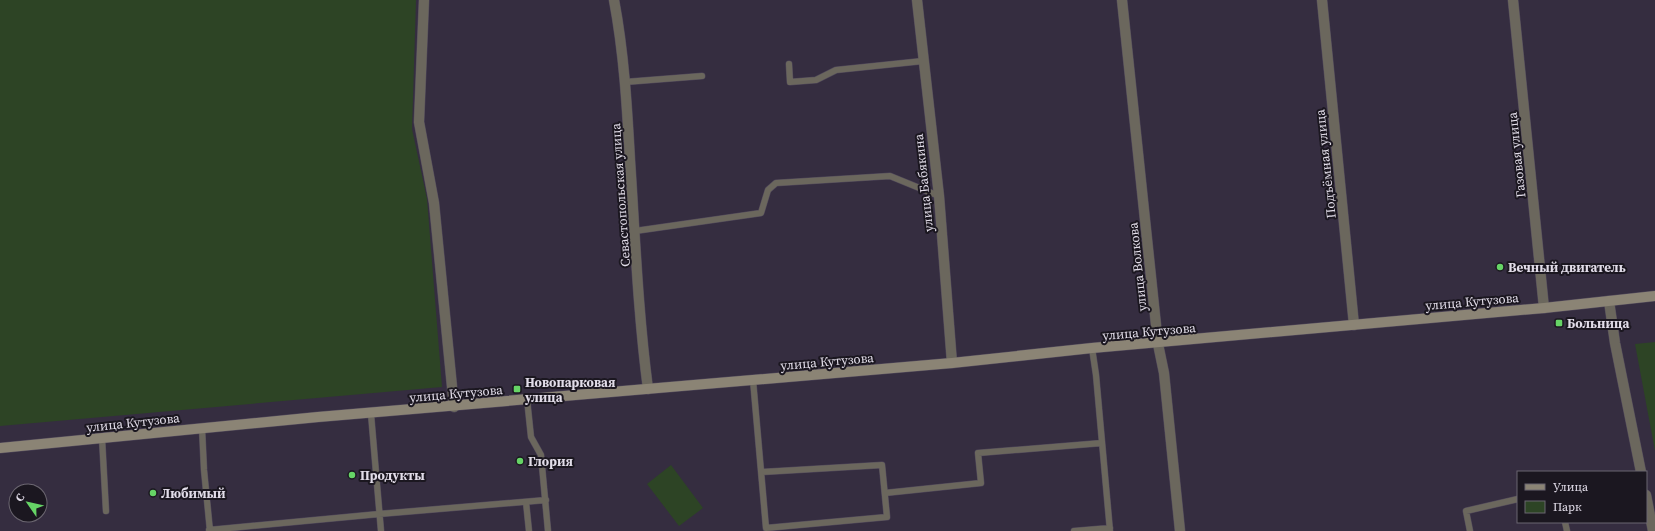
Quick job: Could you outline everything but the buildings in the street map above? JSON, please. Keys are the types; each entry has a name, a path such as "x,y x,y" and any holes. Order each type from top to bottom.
{"main road":[{"name":"улица Кутузова","path":"0,448 202,428 952,363 1092,348 1158,344 1544,308 1655,296"}],"street":[{"path":"424,0 419,122 434,203 454,407"},
{"name":"Севастопольская улица","path":"614,0 622,41 648,389"},
{"name":"улица Бабякина","path":"917,0 939,196 952,363"},
{"name":"улица Волкова","path":"1122,0 1158,344 1164,373 1180,531"},
{"name":"Подъёмная улица","path":"1322,0 1354,325"},
{"name":"Газовая улица","path":"1513,0 1544,308"},
{"path":"1609,301 1615,343 1641,471"},
{"path":"1647,500 1653,531"}],"lane":[{"path":"789,64 790,82 816,80 836,70 923,61"},
{"path":"625,82 702,76"},
{"path":"635,231 761,213 768,190 776,183 890,176 939,196"},
{"path":"1074,531 1110,529 1096,375 1092,348"},
{"path":"754,380 766,528 887,517 882,465 762,472"},
{"path":"527,399 531,437 541,455 548,531"},
{"path":"371,414 381,531"},
{"path":"202,428 204,470 210,531 379,514 546,500"},
{"path":"102,438 106,511"},
{"path":"885,493 981,483 978,452 1102,443"},
{"path":"1470,531 1466,511 1517,499"},
{"path":"526,502 529,531"}],"green space":[{"path":"0,0 416,0 412,129 427,199 442,387 0,426"},
{"path":"1655,342 1655,451 1635,344"},
{"path":"671,465 703,508 679,526 647,484"}],"place":[{"name":"Вечный двигатель","path":"1500,267"},
{"name":"Больница","path":"1559,323"},
{"name":"Новопарковая улица","path":"517,389"},
{"name":"Глория","path":"520,461"},
{"name":"Продукты","path":"352,475"},
{"name":"Любимый","path":"153,493"}]}
